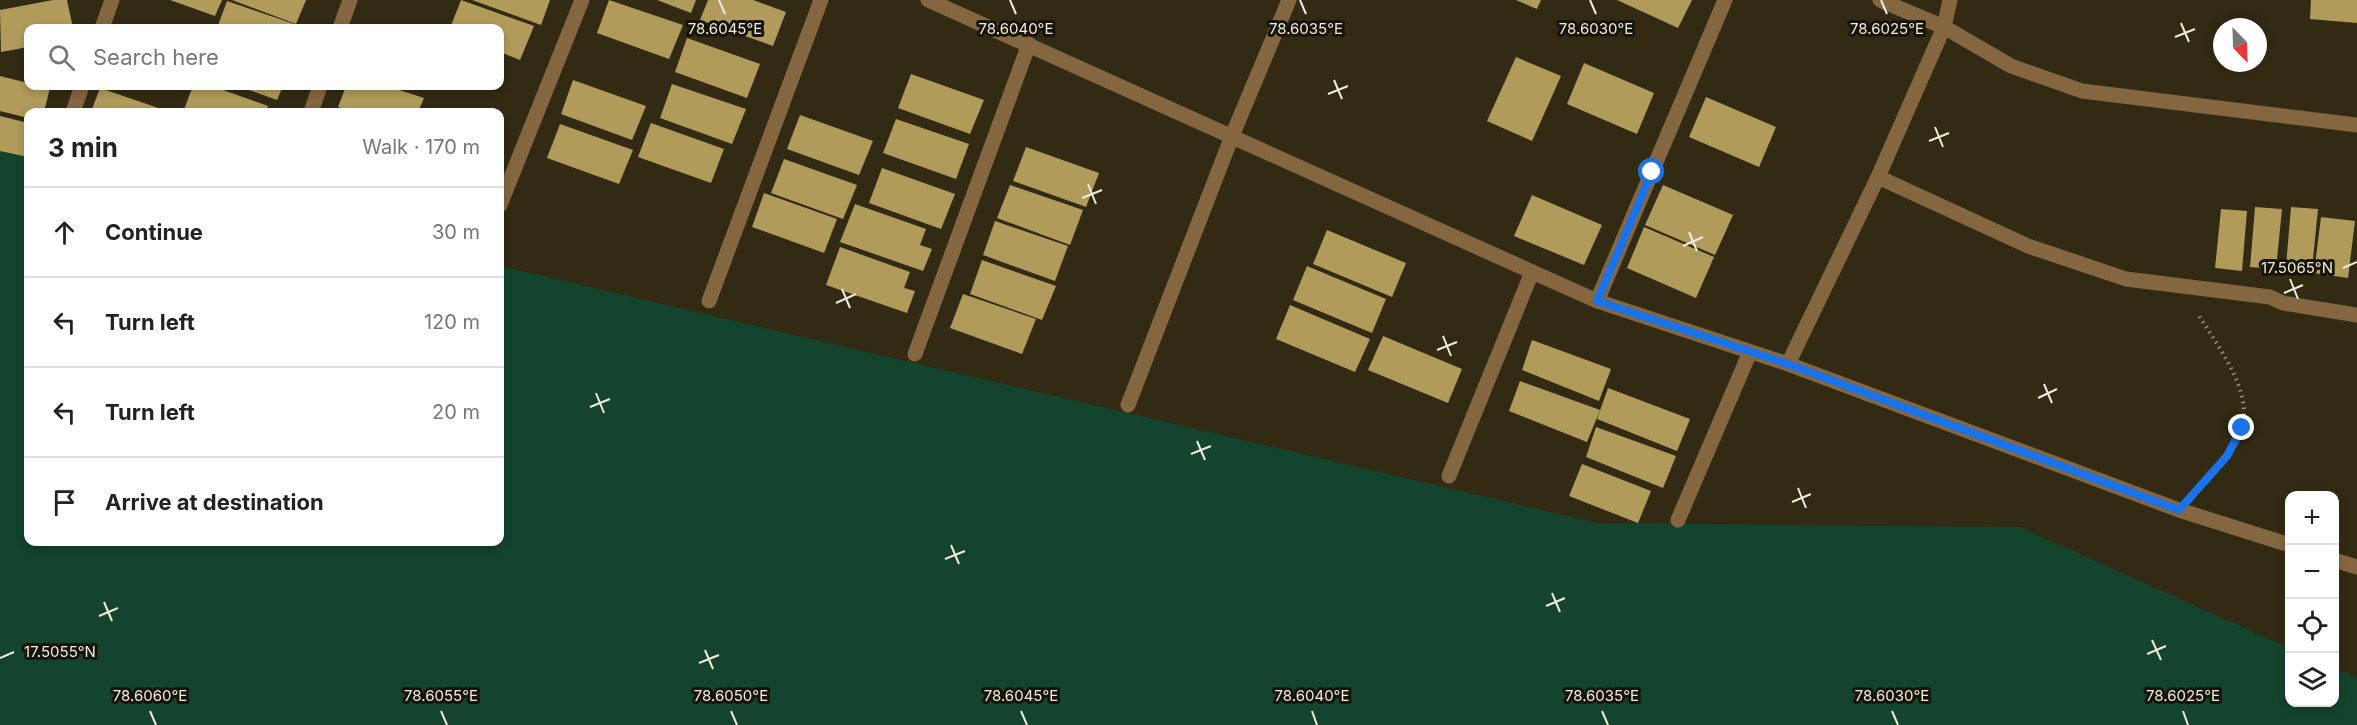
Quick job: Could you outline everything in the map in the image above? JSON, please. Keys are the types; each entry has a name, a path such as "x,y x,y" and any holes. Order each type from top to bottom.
{"street":[{"path":"341,24 350,0"},
{"path":"504,195 582,0"},
{"path":"709,301 820,0"},
{"path":"928,0 1597,301 1788,364 2179,510 2285,544"},
{"path":"1128,405 1232,136 1289,0"},
{"path":"1597,301 1725,0"},
{"path":"1881,0 1944,27 2011,66 2082,91 2357,124"},
{"path":"1788,364 1878,177 1944,27 1950,0"},
{"path":"103,24 111,1"},
{"path":"915,354 1029,44"},
{"path":"74,108 81,90"},
{"path":"312,108 319,90"},
{"path":"1878,177 2028,246 2126,279 2270,297 2283,303 2357,315"},
{"path":"1449,476 1532,272"},
{"path":"1678,520 1750,352"},
{"path":"2339,562 2357,567"}],"path":[{"path":"2179,510 2227,456 2242,428 2243,404 2236,375 2195,309 2192,286"}],"green space":[{"path":"0,148 24,154 24,546 504,546 504,267 1598,523 2020,527 2285,646 2285,707 2339,707 2339,670 2357,678 2357,725 0,725"}],"building":[{"path":"53,0 67,0 72,24 24,24 24,48 1,52 0,10"},
{"path":"170,0 222,0 215,16"},
{"path":"232,0 306,0 296,24"},
{"path":"461,0 534,26 520,60 504,54 504,24 452,24"},
{"path":"472,0 550,0 541,25"},
{"path":"609,0 683,25 669,59 597,33"},
{"path":"657,0 696,0 691,13"},
{"path":"708,0 753,0 786,12 773,46 700,20"},
{"path":"1516,0 1541,0 1537,9"},
{"path":"1617,0 1692,0 1678,28"},
{"path":"2311,0 2357,0 2357,23 2310,19"},
{"path":"227,1 294,24 218,24"},
{"path":"687,38 760,64 747,98 675,72"},
{"path":"1516,57 1561,76 1532,141 1487,121"},
{"path":"1584,63 1654,93 1637,134 1567,104"},
{"path":"911,74 984,100 970,134 898,108"},
{"path":"0,76 24,82 24,90 50,90 45,108 24,108 24,117 0,111"},
{"path":"573,80 646,106 632,140 561,114"},
{"path":"672,84 746,109 732,144 660,118"},
{"path":"99,90 106,90 158,108 92,108"},
{"path":"191,90 223,90 268,106 267,108 185,108"},
{"path":"249,90 281,90 277,100"},
{"path":"344,90 399,90 424,98 420,108 338,107"},
{"path":"1706,97 1776,127 1759,167 1689,137"},
{"path":"800,115 873,141 859,175 787,149"},
{"path":"0,116 24,122 24,156 0,151"},
{"path":"896,119 969,144 956,179 883,153"},
{"path":"651,123 724,149 711,183 638,157"},
{"path":"560,124 633,150 619,184 547,158"},
{"path":"1026,147 1099,173 1086,207 1013,181"},
{"path":"784,159 857,185 843,219 771,193"},
{"path":"882,168 955,194 941,229 869,203"},
{"path":"1010,185 1083,210 1070,245 997,218"},
{"path":"1663,185 1733,215 1715,255 1645,225"},
{"path":"764,193 837,219 824,253 752,227"},
{"path":"1532,195 1602,225 1584,265 1514,236"},
{"path":"855,204 926,229 920,245 932,249 923,271 840,242"},
{"path":"2255,207 2282,209 2276,269 2250,267"},
{"path":"2291,207 2318,209 2312,269 2286,266"},
{"path":"2221,209 2247,211 2242,271 2215,268"},
{"path":"2321,217 2355,221 2348,278 2314,273"},
{"path":"995,221 1068,246 1055,281 983,255"},
{"path":"1644,227 1714,257 1696,298 1627,268"},
{"path":"1327,230 1406,263 1392,297 1313,264"},
{"path":"840,247 910,272 904,288 915,291 907,313 826,285"},
{"path":"982,260 1056,286 1042,320 970,294"},
{"path":"1307,266 1386,299 1372,333 1293,300"},
{"path":"963,294 1036,319 1022,354 950,328"},
{"path":"1290,305 1370,339 1355,372 1276,339"},
{"path":"1383,336 1462,369 1448,403 1368,370"},
{"path":"1532,340 1611,369 1599,401 1522,370"},
{"path":"1520,381 1600,410 1587,442 1509,411"},
{"path":"1608,388 1690,419 1677,451 1597,419"},
{"path":"1596,427 1676,456 1663,488 1586,457"},
{"path":"1582,464 1651,491 1638,523 1569,496"}],"route":[{"path":"1652,172 1597,301 1788,364 2179,510 2227,456 2242,428"}]}
